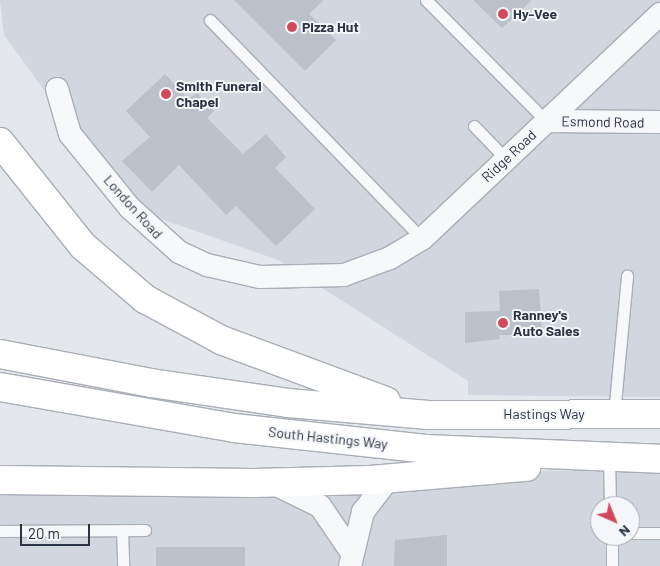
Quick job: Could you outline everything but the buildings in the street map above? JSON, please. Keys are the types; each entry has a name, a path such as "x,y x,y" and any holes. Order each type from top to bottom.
{"main road":[{"path":"0,142 77,239 145,299 186,323 279,364 428,415"},
{"path":"0,354 259,399 428,415"},
{"name":"South Hastings Way","path":"0,387 244,430 426,448 660,459"},
{"name":"Hastings Way","path":"428,415 660,414"},
{"path":"0,480 272,482 389,478 609,458"}],"street":[{"name":"Ridge Road","path":"344,275 390,258 422,239 660,14"},
{"name":"London Road","path":"57,89 70,134 130,208 179,252 207,265 260,277 344,275"},
{"name":"Esmond Road","path":"546,121 660,122"},
{"path":"350,558 368,503 389,478"},
{"path":"272,482 320,506 350,558"}],"lane":[{"path":"426,0 546,121"},
{"path":"210,20 422,239"},
{"path":"474,126 506,160"},
{"path":"614,414 627,276"},
{"path":"609,458 610,496"},
{"path":"122,530 123,566"},
{"path":"0,531 145,530"},
{"path":"640,533 660,533"},
{"path":"612,546 612,566"}],"shaded area":[{"path":"0,0 660,0 660,397 468,395 468,381 278,260 130,208 4,35"},
{"path":"660,469 660,566 0,566 0,480"}],"place":[{"name":"Hy-Vee","path":"503,14"},
{"name":"Pizza Hut","path":"292,27"},
{"name":"Smith Funeral Chapel","path":"166,94"},
{"name":"Ranney's Auto Sales","path":"503,323"}]}
